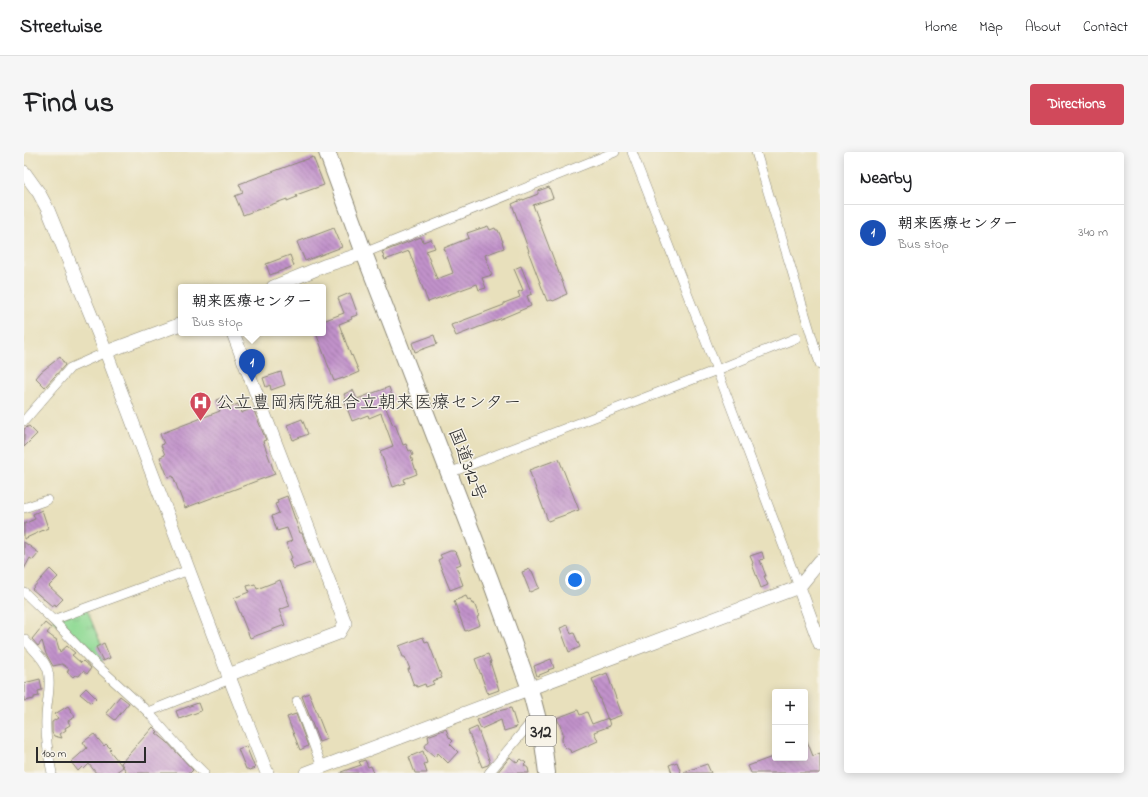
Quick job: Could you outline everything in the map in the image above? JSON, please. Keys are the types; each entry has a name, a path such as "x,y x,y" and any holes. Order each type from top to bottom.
{"highway":[{"name":"国道312号","path":"327,152 364,253 450,472 530,689 542,736 547,773"}],"street":[{"path":"280,284 324,266 364,253 615,152"},
{"path":"632,152 717,370 820,644"},
{"path":"756,152 820,364"},
{"path":"24,172 39,193 48,210 106,352 229,677 267,773"},
{"path":"24,421 70,368 106,352 178,325"},
{"path":"148,712 229,677 339,633 345,623 234,336"},
{"path":"450,472 717,370 796,338"},
{"path":"24,508 47,500"},
{"path":"306,773 799,587 820,561"},
{"path":"53,620 189,570"},
{"path":"24,592 90,659 148,712 204,773"},
{"path":"24,640 42,660 48,671 49,684 46,734 52,773"},
{"path":"297,701 322,767"},
{"path":"489,773 537,716"}],"green space":[{"path":"86,608 107,658 99,663 53,620"}],"building":[{"path":"313,157 324,185 296,195 297,197 287,201 287,199 243,215 235,196 243,193 239,184"},
{"path":"549,187 553,198 533,205 567,294 553,301 547,301 512,204 538,194 538,191"},
{"path":"488,226 490,230 495,228 498,230 504,248 485,255 492,275 482,278 486,288 479,290 477,284 428,302 409,251 385,260 382,252 421,237 423,242 431,239 435,248 426,251 437,279 453,273 444,248 469,238 467,233"},
{"path":"334,228 342,247 305,261 297,242"},
{"path":"290,255 294,266 270,275 266,264"},
{"path":"521,266 532,294 527,296 531,306 456,336 451,325 504,305 504,303 520,297 518,292 523,290 514,269"},
{"path":"350,293 358,315 339,324 351,356 352,355 359,372 334,381 317,336 326,336 326,320 344,313 338,298"},
{"path":"434,335 437,344 415,352 412,343"},
{"path":"60,357 65,365 45,387 36,378 41,372"},
{"path":"281,372 285,385 271,390 270,385 266,387 263,378"},
{"path":"389,387 394,402 385,406 393,425 395,424 403,445 406,444 409,451 411,450 413,455 411,456 417,474 404,479 405,483 393,487 380,451 393,446 381,413 369,418 368,415 352,421 344,400 346,398 344,394 353,390 357,399"},
{"path":"224,397 228,408 238,404 241,413 253,408 266,440 263,441 275,474 185,508 173,476 168,477 160,457 165,455 161,445 164,444 160,434 220,411 216,400"},
{"path":"302,419 308,434 293,440 287,425"},
{"path":"29,426 37,434 24,447 24,429"},
{"path":"559,459 579,510 548,521 529,470"},
{"path":"287,496 300,533 302,533 313,563 293,569 289,559 292,558 286,543 292,541 287,528 277,531 272,516 279,513 275,504 278,503 277,500"},
{"path":"42,510 48,528 24,539 24,524 35,519 33,514"},
{"path":"24,542 39,553 33,560 30,558 24,569"},
{"path":"454,551 457,554 461,564 456,566 463,585 450,590 438,560 442,558 440,555"},
{"path":"762,552 764,559 760,560 768,585 761,588 750,556"},
{"path":"50,569 58,577 49,586 63,599 56,606 55,604 52,606 32,589"},
{"path":"530,569 539,588 530,592 522,572"},
{"path":"280,580 290,606 279,610 285,625 250,638 234,598 249,592 247,586 255,584 257,589"},
{"path":"466,596 468,600 470,599 472,604 474,603 479,616 477,617 480,625 465,631 454,601"},
{"path":"45,623 51,628 47,633 56,639 60,652 67,646 75,653 72,655 81,663 83,661 91,668 87,674 83,671 79,676 75,675 73,677 67,672 69,669 62,664 53,666 46,654 42,641 38,646 32,639"},
{"path":"568,625 571,634 574,633 580,647 569,652 560,628"},
{"path":"423,637 425,642 428,641 442,678 432,681 434,684 426,687 425,684 417,687 416,685 414,686 408,669 410,669 399,646"},
{"path":"104,643 110,658 103,661 96,647"},
{"path":"488,654 499,690 488,694 475,659"},
{"path":"551,659 554,668 537,676 534,666"},
{"path":"607,673 622,715 608,720 592,679"},
{"path":"40,679 42,690 38,691 39,696 34,697 34,699 24,701 24,683"},
{"path":"86,688 96,698 91,703 80,694"},
{"path":"309,693 327,739 319,742 302,696"},
{"path":"120,696 129,703 115,720 106,713"},
{"path":"198,703 201,711 179,719 176,711"},
{"path":"68,706 75,717 68,721 70,725 60,734 62,738 54,736 52,733 52,722 58,718 55,714"},
{"path":"511,708 517,727 504,731 501,720 481,729 477,720 498,711"},
{"path":"578,710 580,715 587,712 592,724 608,718 610,726 594,732 598,741 571,753 570,750 563,745 563,733 557,718"},
{"path":"296,714 308,746 300,750 287,717"},
{"path":"153,727 158,732 156,733 166,741 193,770 190,773 127,773 121,763"},
{"path":"477,727 490,762 488,765 482,767 468,731"},
{"path":"446,729 449,737 453,741 450,744 458,752 448,763 438,753 435,757 424,747 429,741 428,736"},
{"path":"94,734 104,746 106,744 111,749 109,750 123,767 115,773 96,773 89,764 84,769 82,767 78,771 71,762 87,748 83,742"},
{"path":"808,744 813,756 820,753 820,773 751,773 748,766 772,757 772,761 808,761"},
{"path":"246,746 255,768 249,770 246,769 238,749"},
{"path":"423,751 427,763 424,764 427,773 415,773 409,757"},
{"path":"510,757 517,763 521,759 526,763 524,765 528,768 529,773 497,773"},
{"path":"365,760 368,767 371,766 374,773 341,773 361,765 359,762"},
{"path":"677,762 681,773 672,773 669,765"},
{"path":"707,764 711,773 684,773 684,772"}],"place":[{"name":"朝来医療センター","path":"252,382"},
{"name":"公立豊岡病院組合立朝来医療センター","path":"201,422"}]}
